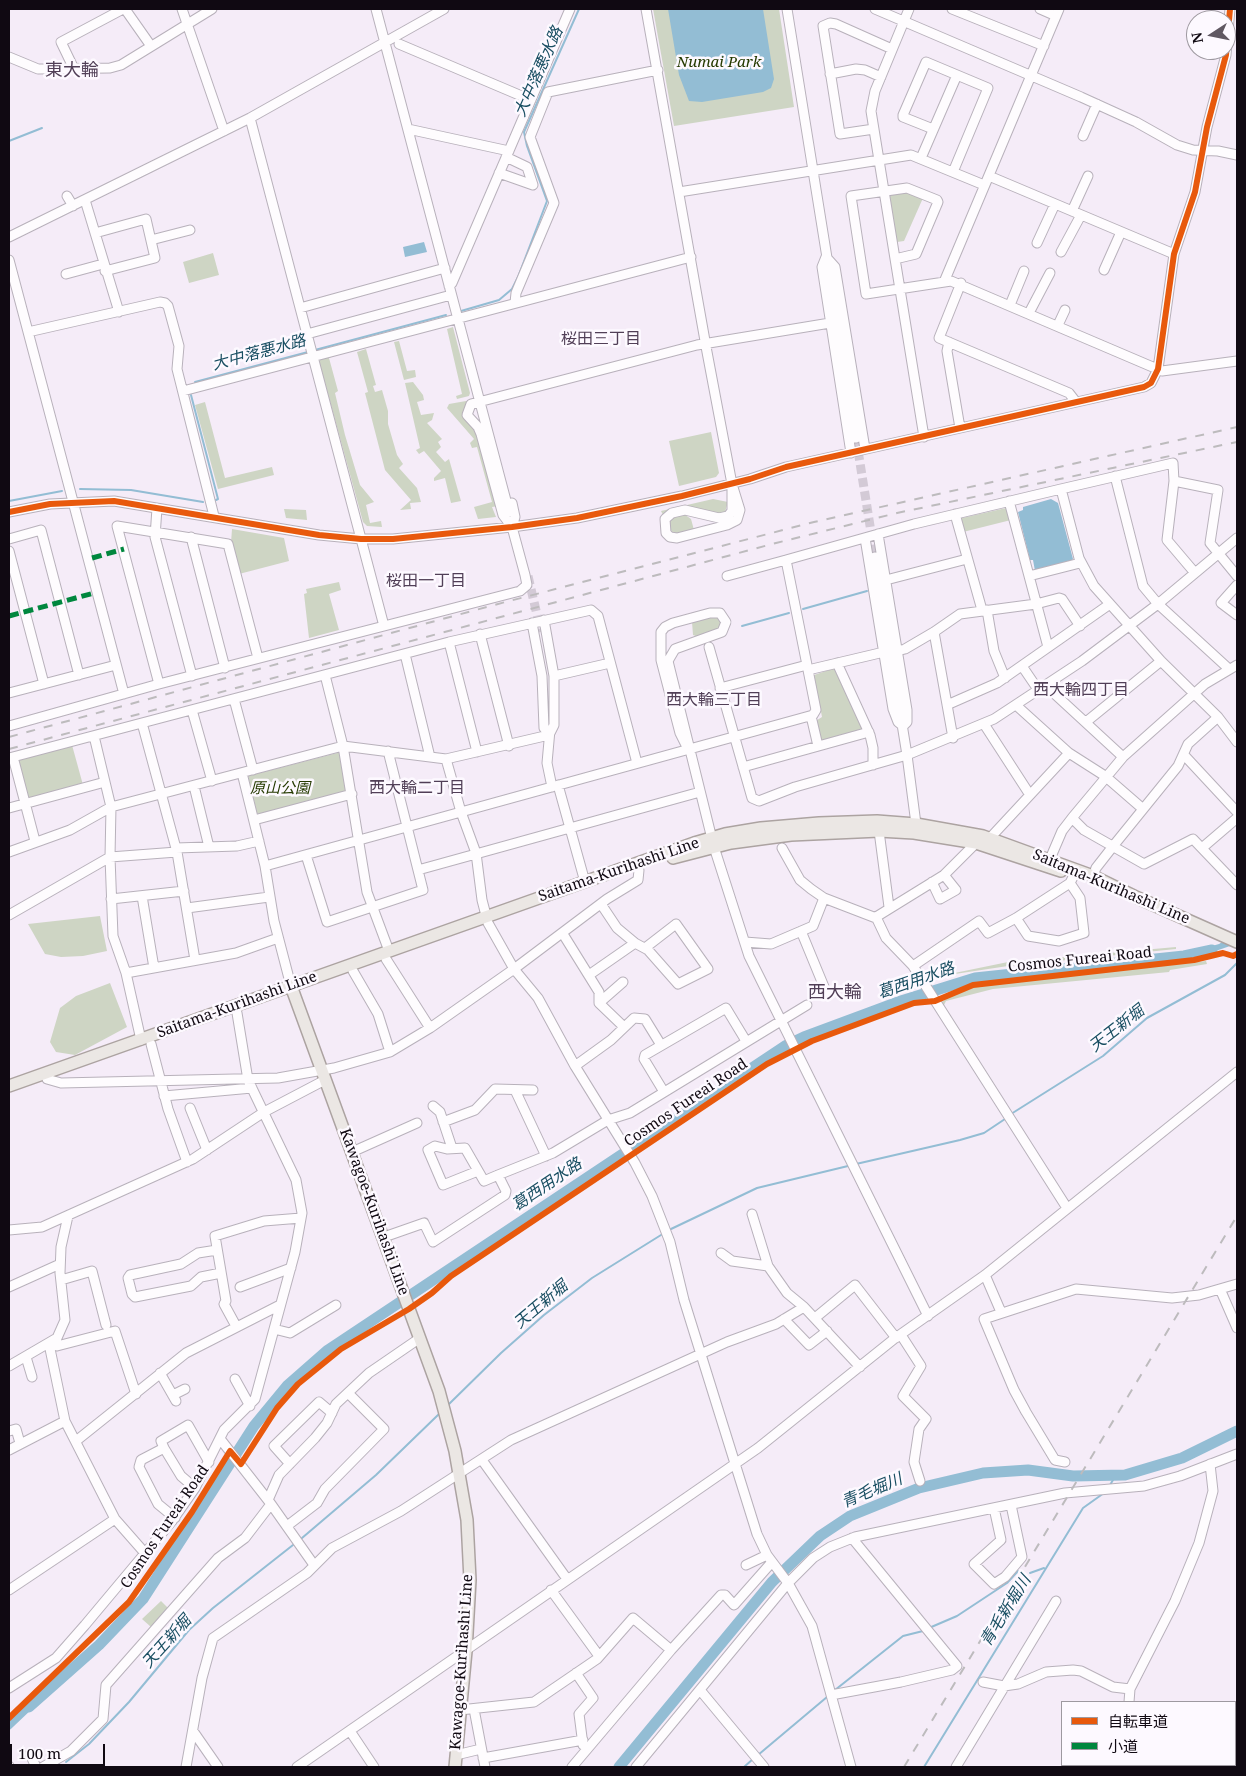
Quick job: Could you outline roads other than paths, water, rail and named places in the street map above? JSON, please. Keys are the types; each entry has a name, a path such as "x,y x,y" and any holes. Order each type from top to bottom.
{"main road":[{"name":"Saitama-Kurihashi Line","path":"487,920 585,882 761,828 877,821 990,838 1093,876 1214,935 1237,950"},
{"name":"Saitama-Kurihashi Line","path":"9,1093 388,955 639,870 712,842 791,835 915,828 976,843 1214,935 1237,942"},
{"name":"Saitama-Kurihashi Line","path":"9,1086 237,1013 293,989 353,971 388,955"},
{"name":"Kawagoe-Kurihashi Line","path":"293,989 446,1411 460,1474 467,1520 470,1580 466,1651 454,1767"}],"street":[{"path":"74,69 61,42 124,9 152,46"},
{"path":"182,9 224,131"},
{"path":"9,57 38,69 116,67 212,9"},
{"path":"376,9 509,512"},
{"path":"9,237 250,118 444,9"},
{"path":"450,291 570,9"},
{"path":"646,9 732,484 739,504 740,514 735,522 677,538 670,537 666,533 665,519 672,513 685,510 719,518 728,516 732,511 732,484"},
{"path":"787,9 856,438"},
{"path":"875,9 1097,104 1136,122 1171,143 1193,150 1237,155"},
{"path":"910,9 880,77 871,105 924,437"},
{"path":"952,9 1044,46"},
{"path":"944,282 1058,12 1040,9"},
{"path":"9,512 50,504 114,501 214,516 319,535 361,539 393,538 512,527 584,517 732,484 786,468 1144,387 1151,383 1158,369 1174,254 1195,192 1209,118 1226,55 1230,9"},
{"path":"874,129 840,134 823,26 826,24 836,24 892,49"},
{"path":"400,44 531,100"},
{"path":"933,129 903,115 924,64 930,63 988,88 953,172"},
{"path":"830,74 856,69 864,70 880,77"},
{"path":"515,303 516,293 554,203 530,137 548,92 658,70"},
{"path":"921,158 957,75"},
{"path":"1084,136 1097,104"},
{"path":"250,118 384,626"},
{"path":"408,129 508,154 527,166 533,185 499,173"},
{"path":"679,192 910,155 984,185"},
{"path":"989,176 1174,254"},
{"path":"1061,252 1077,213 1088,176"},
{"path":"895,259 916,254 938,202 910,188 851,196 866,294 944,282 961,284 1165,371 1237,361"},
{"path":"67,196 73,206"},
{"path":"85,200 104,268 119,312"},
{"path":"1037,243 1055,204"},
{"path":"66,274 156,258 146,219 95,232"},
{"path":"151,240 190,230"},
{"path":"1104,270 1121,232"},
{"path":"182,391 312,353 457,318 691,257"},
{"path":"826,257 822,267 851,453"},
{"path":"826,257 835,268 865,450"},
{"path":"9,260 124,694"},
{"path":"300,308 445,268"},
{"path":"1010,305 1024,271"},
{"path":"1029,313 1050,273"},
{"path":"961,284 939,338 1069,393 1076,402"},
{"path":"307,334 450,291"},
{"path":"28,332 160,302 168,306 179,346 177,369 214,516"},
{"path":"1058,325 1065,310"},
{"path":"9,726 159,684 523,589 527,582 512,527 503,515 479,431 467,415 468,407 479,402 706,343 830,323"},
{"path":"949,342 947,351 960,428"},
{"path":"479,402 486,407 515,512 512,527"},
{"path":"727,576 955,514 1173,463 1174,481 1167,540 1195,573"},
{"path":"1050,860 1062,831 1105,776 1123,757 1194,694 1233,667 1158,604 1143,586 1116,476"},
{"path":"1174,481 1218,490 1209,540 1237,576"},
{"path":"1061,489 1080,563 1094,586 1161,661 1218,717 1237,741"},
{"path":"1010,502 1048,647"},
{"path":"157,508 154,530 192,676"},
{"path":"955,514 967,559 984,610 994,651 1005,678"},
{"path":"159,684 117,526 154,530 228,544 258,658"},
{"path":"9,539 40,530 78,675"},
{"path":"878,534 907,710 907,722 902,726"},
{"path":"191,537 225,668"},
{"path":"865,538 893,709 898,722 902,726"},
{"path":"709,646 752,798 755,801 795,787 907,756 984,724 1043,688 1129,626 1237,538"},
{"path":"9,551 44,684"},
{"path":"875,557 907,756 915,828"},
{"path":"886,580 967,559"},
{"path":"265,866 811,716 816,710 786,560"},
{"path":"1029,576 1080,563"},
{"path":"1237,585 1221,603 1237,614"},
{"path":"897,650 905,649 960,614 1062,599 1080,626"},
{"path":"947,705 954,704 1005,678 1110,604"},
{"path":"35,841 11,758 480,634 594,611 637,763"},
{"path":"688,749 680,733 661,660 661,632 665,627 674,623 710,613 720,613 726,622 722,632 675,649 668,658 688,749 712,842 745,942 779,1020 928,1316"},
{"path":"9,852 35,841 70,830 111,807 343,746 388,750 446,759 509,746 549,735 554,725 554,676 544,620"},
{"path":"532,623 542,676 544,728 549,735"},
{"path":"541,632 549,682 547,763 570,828 585,882"},
{"path":"934,632 953,738"},
{"path":"480,634 509,746"},
{"path":"449,642 477,752"},
{"path":"720,688 807,667 837,663 884,652"},
{"path":"405,654 430,757"},
{"path":"1086,722 1161,661"},
{"path":"554,676 610,663"},
{"path":"837,663 873,743 873,766"},
{"path":"9,693 116,665"},
{"path":"1022,666 1043,688 1086,722 1123,757"},
{"path":"325,675 343,746 367,892 388,955 430,1028"},
{"path":"234,699 253,770"},
{"path":"1016,706 1069,753 1105,776 1143,808"},
{"path":"192,710 212,781"},
{"path":"811,716 818,746"},
{"path":"1093,876 1096,868 1178,766 1188,744 1218,717"},
{"path":"142,723 176,850 196,960"},
{"path":"984,724 1030,795"},
{"path":"743,767 869,732"},
{"path":"94,736 111,807 110,857 113,936 146,1042 187,1162"},
{"path":"306,855 327,922 423,890 388,750"},
{"path":"990,838 1069,753"},
{"path":"1184,755 1237,812"},
{"path":"446,759 461,812 476,854 487,920 514,969 538,998 652,1196 670,1242 701,1354 757,1534 771,1562 787,1581 814,1631 851,1767"},
{"path":"242,773 265,866 269,897 278,938 293,989"},
{"path":"9,808 105,782"},
{"path":"194,786 209,847"},
{"path":"418,870 700,792"},
{"path":"254,820 352,794"},
{"path":"1072,818 1084,830 1114,845 1144,864 1193,839 1237,886"},
{"path":"1202,848 1236,822"},
{"path":"879,831 889,907"},
{"path":"9,915 110,857 237,846 259,841"},
{"path":"876,918 889,907 944,875 976,843"},
{"path":"782,848 800,880 824,898 876,918 886,938 913,966 1067,1208"},
{"path":"9,1230 34,1230 187,1162 323,1075 390,1052 430,1028 563,934 601,904 638,880 639,870"},
{"path":"932,882 940,899 956,890 944,875"},
{"path":"913,966 979,921 988,933 1016,918 1072,879 1080,898 1084,933 1059,941 1028,936 1016,918"},
{"path":"111,899 184,891"},
{"path":"142,896 154,968"},
{"path":"186,908 269,897"},
{"path":"745,942 770,944 814,926 824,898"},
{"path":"601,904 617,928 635,944 645,948 664,966 678,984 708,969 676,924 645,948"},
{"path":"801,931 826,994"},
{"path":"563,934 599,992 599,1003 624,1027"},
{"path":"126,973 236,952 278,938"},
{"path":"589,975 635,944"},
{"path":"353,971 378,1014 390,1052"},
{"path":"599,1003 623,982"},
{"path":"478,1171 443,1185 428,1150 435,1146 465,1148 484,1181 546,1156 608,1120 630,1113 807,1004"},
{"path":"664,1092 643,1057 661,1045 726,1008 746,1041"},
{"path":"9,1688 56,1658 174,1518 195,1488 221,1440 224,1430 255,1399 291,1268 301,1218 301,1202 296,1180 250,1084 237,1013"},
{"path":"576,1066 634,1018 645,1020 661,1045"},
{"path":"297,1767 735,1464 899,1336 984,1275 1237,1072"},
{"path":"164,1096 285,1077 323,1075"},
{"path":"47,1079 61,1083 160,1081 250,1084"},
{"path":"443,1122 475,1110 495,1089 533,1090"},
{"path":"515,1090 546,1156"},
{"path":"433,1106 440,1112 452,1148"},
{"path":"190,1108 207,1150"},
{"path":"352,1152 417,1123"},
{"path":"384,1237 424,1223 433,1242 505,1195 506,1191 498,1175"},
{"path":"752,1214 768,1266 787,1293 815,1318 860,1367"},
{"path":"9,1366 57,1338 65,1320 60,1264 61,1247 68,1216"},
{"path":"236,1326 224,1304 226,1301 216,1234 264,1221 301,1218"},
{"path":"217,1250 198,1253 181,1264 130,1274 128,1278 132,1294 136,1297 190,1286 201,1277 221,1274"},
{"path":"721,1253 732,1260 768,1266"},
{"path":"9,1287 60,1264"},
{"path":"240,1287 291,1268"},
{"path":"61,1280 92,1272 106,1326"},
{"path":"984,1275 1001,1312"},
{"path":"1065,1462 1055,1460 1014,1390 984,1319 1076,1289 1172,1298 1199,1295 1237,1284"},
{"path":"815,1318 855,1285 899,1336 921,1366 903,1396 926,1419 919,1429 914,1462 920,1481"},
{"path":"1220,1289 1237,1328"},
{"path":"76,1441 186,1353 280,1305"},
{"path":"274,1329 290,1333 336,1305"},
{"path":"186,1767 210,1642 213,1638 307,1573 332,1548 401,1511 511,1440 784,1318 804,1307"},
{"path":"784,1318 808,1345 827,1331"},
{"path":"49,1344 57,1346 116,1331 136,1394"},
{"path":"43,1767 60,1763 105,1716 106,1685 218,1558 245,1538 270,1502 279,1475 316,1438 336,1404 369,1373 420,1338"},
{"path":"49,1344 58,1398 65,1421 115,1519 144,1552"},
{"path":"26,1357 32,1377"},
{"path":"160,1373 174,1398 186,1389"},
{"path":"235,1380 250,1406"},
{"path":"287,1526 317,1503 325,1489 384,1429 348,1393"},
{"path":"290,1464 274,1446 319,1402 332,1413"},
{"path":"9,1450 65,1421"},
{"path":"195,1488 181,1476 161,1441 188,1425 209,1462"},
{"path":"9,1431 16,1429 20,1443"},
{"path":"221,1440 270,1502 314,1565"},
{"path":"164,1448 141,1460 138,1467 158,1504 174,1518"},
{"path":"636,1767 787,1581 813,1558 830,1547 852,1538 1065,1493 1156,1484 1237,1454"},
{"path":"482,1460 567,1579"},
{"path":"1129,1701 1130,1689 1175,1601 1199,1543 1213,1491 1210,1464"},
{"path":"994,1508 1001,1540 974,1564 994,1584 1004,1577 1022,1556 1011,1505"},
{"path":"9,1590 115,1519"},
{"path":"831,1695 901,1682 952,1670 957,1666 852,1538"},
{"path":"746,1565 771,1562"},
{"path":"572,1767 721,1594 725,1595 734,1604 771,1562"},
{"path":"551,1590 599,1656"},
{"path":"956,1767 1056,1601"},
{"path":"460,1710 534,1702 599,1656 633,1618 671,1650"},
{"path":"983,1682 1004,1686 1018,1684 1046,1672 1073,1670 1081,1671 1114,1687 1130,1689"},
{"path":"576,1673 593,1698 580,1714 584,1752"},
{"path":"700,1690 764,1767"},
{"path":"474,1709 483,1758"},
{"path":"193,1731 218,1767"},
{"path":"350,1731 374,1767"},
{"path":"456,1755 483,1758 583,1740"},
{"path":"30,1754 36,1767"}],"water":[{"name":"Numai Park","path":"668,9 763,9 774,79 771,88 763,92 702,102 689,101 679,75"},
{"path":"424,242 427,252 405,257 403,247"},
{"path":"1051,499 1058,503 1073,559 1035,571 1033,560 1030,560 1018,512 1023,510 1023,507"},
{"path":"1237,933 1237,942 1233,945 1198,957 1198,950 1219,944"}],"waterway":[{"name":"大中落悪水路","path":"461,311 499,300 512,289 518,277 547,201 527,146 524,132 579,9"},
{"path":"9,141 42,128"},
{"name":"大中落悪水路","path":"315,350 446,315"},
{"name":"大中落悪水路","path":"195,382 308,352"},
{"name":"大中落悪水路","path":"191,395 218,499 216,500"},
{"name":"大中落悪水路","path":"80,489 131,490 203,502"},
{"name":"大中落悪水路","path":"9,501 62,491"},
{"path":"803,609 867,591"},
{"path":"742,626 789,613"},
{"name":"葛西用水路","path":"29,1707 99,1645 143,1599 254,1426 287,1386 328,1350 785,1046 804,1037 901,1001 975,978 1184,956 1212,950"},
{"name":"天王新堀","path":"1011,1114 1103,1056 1147,1018 1225,975 1237,963"},
{"name":"天王新堀","path":"856,1164 984,1133 1005,1119"},
{"name":"天王新堀","path":"671,1229 757,1188 848,1166"},
{"name":"天王新堀","path":"447,1406 501,1353 544,1315 592,1278 661,1235"},
{"name":"天王新堀","path":"302,1538 376,1475 439,1414"},
{"name":"青毛堀川","path":"619,1767 772,1582 820,1536 850,1516 919,1488 983,1473 1028,1470 1073,1476 1125,1475 1182,1458 1237,1431"},
{"name":"青毛新堀川","path":"1110,1485 1116,1475"},
{"name":"青毛新堀川","path":"924,1767 1083,1508 1104,1493"},
{"name":"天王新堀","path":"66,1762 89,1744 129,1702 189,1630 213,1608 293,1545"},
{"path":"1030,1573 1044,1568"},
{"path":"929,1628 957,1616 1007,1583 1018,1571"},
{"path":"835,1690 903,1636 923,1631"},
{"path":"758,1755 827,1697"},
{"path":"9,1726 29,1707"},
{"path":"744,1767 753,1759"}],"tunnel":[{"path":"856,438 875,557"},
{"path":"528,576 541,632"}],"railway":[{"path":"9,737 494,605 814,522 1237,427"},
{"path":"9,749 776,543 897,513 1237,442"},
{"path":"904,1767 1237,1216"}],"district":[{"name":"東大輪","path":"72,71"},
{"name":"桜田三丁目","path":"601,339"},
{"name":"桜田一丁目","path":"426,581"},
{"name":"西大輪四丁目","path":"1081,690"},
{"name":"西大輪三丁目","path":"714,700"},
{"name":"西大輪二丁目","path":"417,788"},
{"name":"西大輪","path":"835,993"}],"park label":[{"name":"原山公園","path":"280,789"}]}
